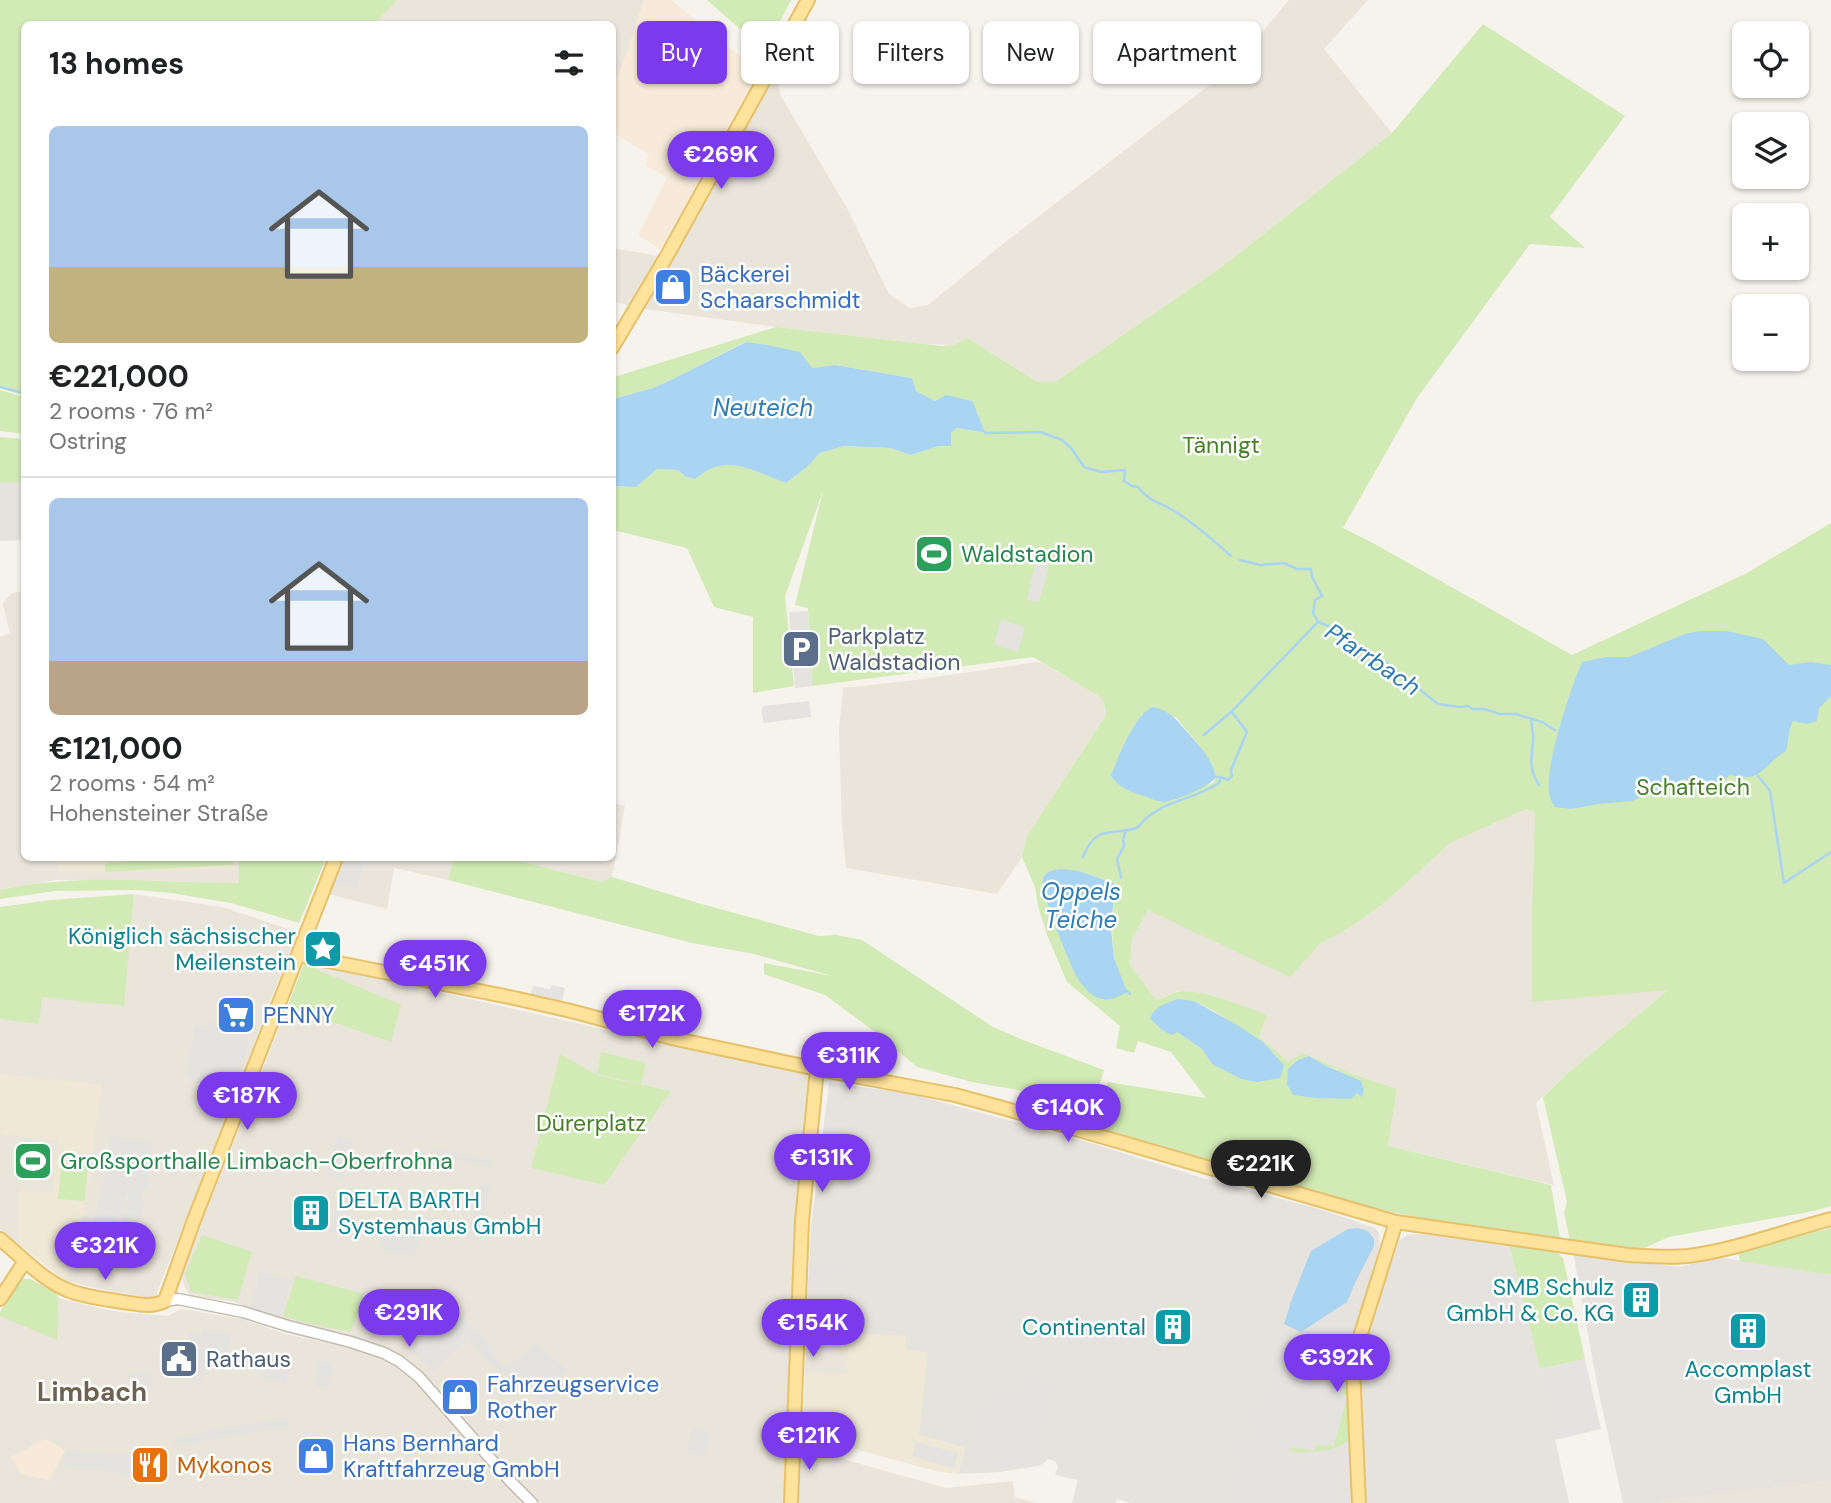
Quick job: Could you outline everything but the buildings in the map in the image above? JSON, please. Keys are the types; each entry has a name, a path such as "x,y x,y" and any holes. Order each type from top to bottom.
{"main road":[{"path":"616,341 808,0"},
{"path":"0,1239 43,1275 68,1290 144,1305 165,1301 194,1220 335,861"},
{"path":"298,954 514,998 676,1039 955,1095 1396,1222 1628,1255 1687,1256 1737,1246 1831,1219"},
{"path":"791,1503 802,1221 817,1069"},
{"path":"1359,1503 1354,1356 1396,1222"},
{"path":"0,1299 25,1261"}],"street":[{"path":"165,1301 178,1299 240,1311 351,1342 399,1361 419,1377 532,1503"}],"shaded area":[{"path":"397,0 644,0 616,81 616,21 378,21"},
{"path":"644,0 671,0 697,21 637,21"},
{"path":"1289,0 1368,0 1324,49 1392,133 1223,266 1055,382 1037,382 968,338 953,345 925,344 776,327 637,308 616,302 616,249 660,256 649,284 762,84 779,84 781,96 848,210 889,294 910,308 928,305 1211,84 1261,84 1261,34"},
{"path":"637,22 637,84 727,84 727,45 741,57 741,84 762,84 668,254 638,235 667,177 646,166 649,154 616,135 616,81"},
{"path":"21,482 21,540 0,541 0,483"},
{"path":"1037,556 1049,558 1039,602 1027,600"},
{"path":"21,592 21,861 325,861 305,909 220,883 56,880 0,890 0,637 10,633 3,605 12,593"},
{"name":"Parkplatz Waldstadion","path":"808,611 812,686 795,688 789,612"},
{"name":"Parkplatz Waldstadion","path":"1001,620 1025,627 1018,652 994,645"},
{"path":"1037,662 1100,697 1104,702 1106,715 1027,836 1022,857 997,894 846,868 839,730 843,688"},
{"path":"809,701 811,717 764,723 762,706"},
{"path":"616,804 625,806 616,855"},
{"path":"1526,809 1535,812 1532,988 1669,989 1536,1103 1554,1185 1388,1146 1397,1089 1352,1074 1289,1062 1259,1037 1267,1015 1214,996 1189,992 1178,991 1156,1000 1130,965 1132,939 1148,909 1290,976 1320,944 1354,925 1389,899 1450,843"},
{"path":"56,861 235,861 236,869 59,873"},
{"path":"341,861 453,861 448,880 394,868 387,909 328,894"},
{"path":"341,861 365,861 357,889 333,883"},
{"path":"520,861 615,861 612,877 603,882"},
{"path":"134,894 222,907 297,932 203,1177 155,1297 152,1298 66,1281 0,1229 0,990 123,1006"},
{"path":"305,962 803,1074 812,1082 786,1503 540,1503 517,1481 424,1374 397,1354 339,1332 256,1312 235,1302 191,1296 184,1286 182,1273"},
{"path":"552,985 565,988 561,1005 530,996 533,986 550,989"},
{"path":"211,1021 234,1029 233,1034 251,1041 230,1089 202,1078 200,1084 192,1083 192,1078 187,1077 195,1025 209,1026"},
{"path":"0,1074 102,1085 84,1213 66,1281 19,1244 19,1189 52,1193 58,1141 2,1134"},
{"path":"829,1083 909,1093 1323,1210 1375,1228 1379,1233 1380,1244 1348,1366 1354,1503 1131,1503 1117,1499 1115,1503 1072,1503 1078,1480 1055,1475 1058,1466 1055,1461 1047,1459 1038,1466 1000,1472 958,1474 965,1448 919,1435 906,1336 848,1333 848,1323 806,1322 811,1228"},
{"path":"110,1135 153,1142 147,1190 142,1189 140,1198 145,1200 139,1228 121,1224 130,1190 125,1199 112,1196 125,1201 121,1216 108,1213 118,1217 119,1222 116,1233 103,1229 116,1234 112,1249 103,1248 100,1259 84,1255 103,1189"},
{"path":"338,1136 353,1140 343,1179 326,1175"},
{"path":"433,1148 493,1161 492,1167 431,1153"},
{"path":"482,1183 491,1185 477,1241 467,1238"},
{"path":"338,1196 351,1199 343,1234 330,1231"},
{"path":"385,1227 420,1233 416,1257 381,1250"},
{"path":"1407,1235 1509,1244 1569,1503 1366,1503 1359,1370 1361,1350 1399,1241"},
{"path":"1573,1252 1680,1267 1718,1257 1831,1275 1831,1481 1661,1503 1623,1503 1597,1384"},
{"path":"813,1264 855,1265 855,1278 824,1277 822,1315 812,1315"},
{"path":"260,1271 292,1281 281,1316 251,1308"},
{"path":"1409,1273 1506,1283 1506,1289 1511,1290 1510,1301 1404,1290"},
{"path":"22,1279 30,1279 57,1294 59,1298 94,1307 168,1316 181,1309 242,1319 286,1334 350,1348 381,1358 400,1369 445,1409 522,1503 0,1503 0,1312"},
{"path":"449,1307 493,1348 490,1351 501,1364 508,1366 537,1343 547,1355 568,1369 555,1388 559,1391 552,1401 549,1398 545,1403 508,1378 510,1375 498,1372 468,1339 432,1372 410,1349 414,1345 412,1342"},
{"path":"806,1322 848,1323 848,1375 805,1373"},
{"path":"204,1328 232,1335 225,1357 210,1353 200,1384 179,1378 189,1332 202,1334"},
{"path":"1281,1332 1348,1351 1343,1395 1347,1397 1334,1446 1316,1444 1314,1451 1291,1447 1290,1451 1251,1440"},
{"path":"848,1333 906,1336 906,1349 928,1353 919,1435 965,1448 958,1474 935,1471 805,1435 805,1373 847,1374"},
{"path":"269,1353 292,1360 286,1384 262,1378"},
{"path":"318,1359 334,1365 327,1388 316,1386"},
{"path":"1585,1359 1601,1429 1555,1440 1540,1369"},
{"path":"1027,1372 1056,1383 1038,1461 1001,1468 996,1466 994,1471 967,1457 996,1388 1017,1396"},
{"path":"152,1373 152,1386 129,1387 129,1374"},
{"path":"288,1419 287,1428 173,1447 175,1439 228,1427"},
{"path":"692,1428 709,1432 704,1456 687,1452"},
{"path":"45,1439 65,1450 49,1481 21,1474 11,1457"},
{"path":"916,1442 958,1453 954,1469 912,1456"},
{"path":"1243,1446 1298,1460 1314,1460 1335,1454 1343,1456 1342,1459 1346,1460 1335,1503 1226,1503"},
{"path":"804,1448 946,1488 1013,1481 1015,1497 1036,1503 798,1503 799,1452"},
{"path":"67,1450 90,1454 136,1455 139,1476 66,1466 63,1463"},
{"path":"1831,1481 1831,1503 1661,1503 1678,1499"}],"green space":[{"path":"0,0 397,0 378,21 21,21 21,395 0,388"},
{"path":"707,0 791,0 780,21 741,21 741,30"},
{"name":"Tännigt","path":"1483,24 1625,116 1550,217 1585,248 1530,244 1417,398 1343,528 1572,655 1747,573 1831,523 1831,1206 1669,1237 1635,1252 1570,1241 1564,1212 1567,1202 1543,1097 1668,990 1532,1002 1535,813 1526,809 1450,843 1389,899 1354,925 1320,944 1290,977 1148,910 1132,939 1130,965 1156,1000 1177,992 1197,992 1267,1015 1259,1037 1289,1062 1302,1053 1310,1056 1316,1098 1357,1093 1362,1096 1337,1069 1312,1057 1397,1089 1388,1146 1551,1185 1560,1239 1432,1221 1344,1201 1097,1127 1108,1082 1206,1098 1171,1052 1138,1041 1134,1053 1116,1048 1120,1026 1067,982 1047,935 1035,887 1022,857 1027,836 1106,715 1104,702 1100,697 1033,657 812,686 808,608 795,605 823,491 785,596 794,686 753,693 753,617 714,607 687,548 616,531 616,486 636,487 657,469 678,470 686,477 695,479 712,468 733,465 786,483 820,453 844,446 890,448 912,455 939,446 950,446 951,433 957,428 986,433 978,412 935,401 915,391 912,378 835,365 812,368 745,342 653,388 616,399 616,376 776,327 942,346 953,345 968,338 1037,382 1055,382 1223,266 1392,133","holes":["1142,714 1176,717 1209,760 1216,777 1213,783 1166,801 1160,802 1151,798 1136,726","1079,871 1114,884 1113,937 1117,969","1194,1001 1263,1042 1284,1065 1212,1064 1202,1049 1177,1032"]},
{"path":"0,390 21,396 21,434 0,431"},
{"path":"0,437 21,439 21,482 0,483"},
{"path":"233,861 233,865 105,872 105,863"},
{"path":"239,861 325,861 299,923 231,903 137,890 55,891 0,899 0,890 59,881 239,883"},
{"path":"453,861 520,861 602,882 612,877 819,936 836,935 862,940 993,1027 1104,1070 1093,1105 972,1082 917,1067 825,995 764,974 764,963 832,976 754,954 692,943 448,880"},
{"path":"134,894 124,1006 42,997 39,1024 0,1019 0,907"},
{"path":"304,964 401,1005 391,1042 324,1019 285,1013"},
{"path":"601,1052 646,1063 641,1084 597,1074"},
{"name":"Dürerplatz","path":"560,1054 599,1076 671,1091 604,1185 531,1168"},
{"path":"62,1159 88,1162 85,1201 58,1199"},
{"path":"1831,1228 1831,1275 1740,1261 1738,1251"},
{"path":"202,1235 252,1252 238,1300 191,1292 185,1274"},
{"path":"1509,1244 1558,1253 1563,1258 1585,1359 1540,1369"},
{"path":"296,1276 364,1294 351,1332 283,1316"},
{"path":"22,1279 30,1279 57,1294 57,1340 0,1316"},
{"path":"1348,1351 1349,1439 1330,1449 1313,1452 1290,1451 1291,1447 1297,1446 1313,1451 1316,1444 1333,1446 1347,1396 1342,1395"}],"water":[{"name":"Neuteich","path":"746,342 767,345 800,352 812,368 835,365 912,378 916,391 935,401 946,395 972,401 986,433 957,428 951,433 951,446 939,446 911,455 890,448 844,446 820,453 786,483 751,469 724,465 710,469 695,479 686,477 678,470 657,469 636,487 616,486 616,399 675,378"},
{"name":"Schafteich","path":"1699,631 1726,631 1763,639 1789,665 1811,662 1831,665 1831,696 1819,708 1817,721 1807,724 1793,721 1786,751 1756,775 1730,775 1713,785 1684,779 1632,801 1571,809 1555,807 1550,797 1550,769 1565,710 1582,662 1606,657 1629,657"},
{"path":"1153,707 1165,711 1177,721 1206,754 1216,777 1192,793 1163,802 1127,790 1111,776 1134,727"},
{"name":"Oppels Teiche","path":"1061,869 1079,871 1115,884 1111,928 1114,958 1127,992 1120,996 1108,999 1094,996 1080,982 1070,963 1043,885 1046,874"},
{"path":"1178,999 1194,1001 1263,1042 1284,1065 1280,1078 1257,1082 1241,1079 1212,1064 1202,1049 1177,1032 1172,1035 1162,1030 1150,1018 1152,1014 1158,1008"},
{"path":"1309,1056 1361,1081 1364,1090 1362,1097 1357,1093 1351,1099 1293,1095 1287,1084 1288,1069 1298,1060"},
{"path":"1348,1229 1368,1231 1374,1239 1374,1246 1347,1302 1301,1332 1284,1324 1311,1251"}],"waterway":[{"name":"Pfarrbach","path":"0,387 21,392"},
{"name":"Pfarrbach","path":"985,433 1041,432 1062,440 1084,467 1101,472 1125,470 1124,481 1182,516 1231,556"},
{"name":"Pfarrbach","path":"1240,560 1260,565 1284,563 1297,569 1311,569 1322,596 1315,600 1313,613 1318,622 1336,629 1389,665 1438,704 1516,714 1542,722 1555,730"},
{"path":"1204,735 1232,711 1318,622"},
{"path":"1216,777 1228,780 1232,776 1231,770 1247,732 1232,712"},
{"path":"1531,719 1532,764 1539,785"},
{"path":"1758,776 1770,791 1784,883 1831,852"},
{"path":"1083,857 1099,835 1137,828 1156,811 1208,789 1219,783 1221,777"},
{"path":"1121,877 1117,859 1124,846 1126,831"},
{"path":"1127,991 1130,994"}],"place":[{"name":"Bäckerei Schaarschmidt","path":"673,287"},
{"name":"Waldstadion","path":"934,554"},
{"name":"Parkplatz Waldstadion","path":"801,649"},
{"name":"Königlich sächsischer Meilenstein","path":"323,949"},
{"name":"PENNY","path":"236,1015"},
{"name":"Großsporthalle Limbach-Oberfrohna","path":"33,1161"},
{"name":"DELTA BARTH Systemhaus GmbH","path":"311,1213"},
{"name":"SMB Schulz GmbH & Co. KG","path":"1641,1300"},
{"name":"Continental","path":"1173,1327"},
{"name":"Accomplast GmbH","path":"1748,1331"},
{"name":"Rathaus","path":"179,1359"},
{"name":"Fahrzeugservice Rother","path":"460,1397"},
{"name":"Hans Bernhard Kraftfahrzeug GmbH","path":"316,1456"},
{"name":"Mykonos","path":"150,1465"}],"district":[{"name":"Limbach","path":"92,1392"}]}
